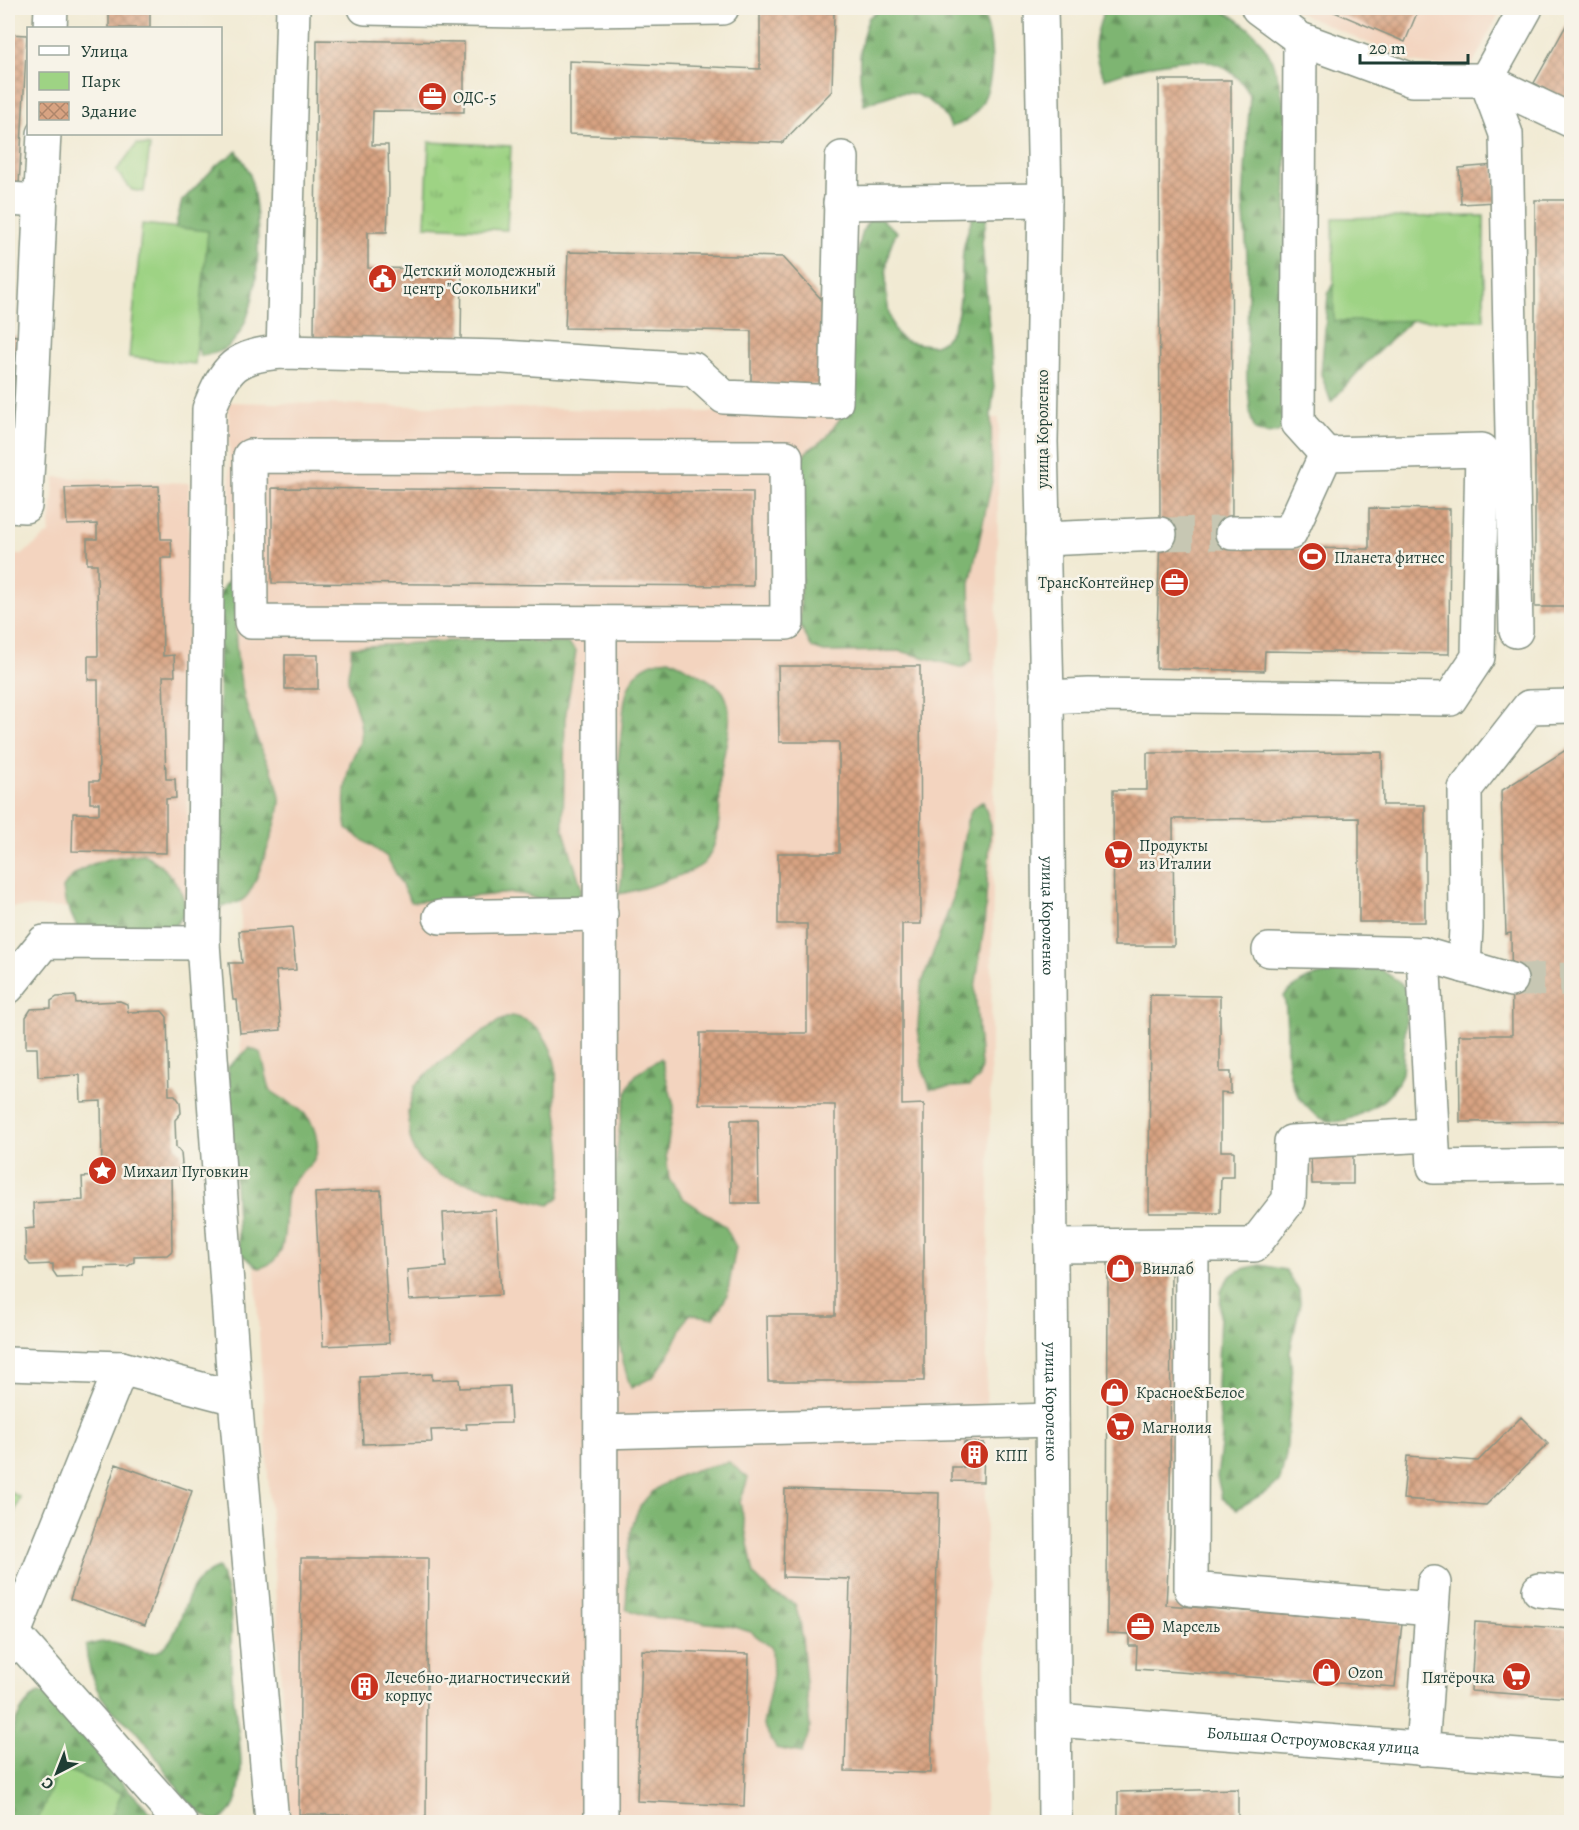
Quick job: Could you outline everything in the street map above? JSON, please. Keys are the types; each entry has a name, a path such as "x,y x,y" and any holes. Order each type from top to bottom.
{"street":[{"path":"50,27 51,8"},
{"path":"283,352 293,8"},
{"path":"365,8 519,11 722,8"},
{"name":"улица Короленко","path":"1041,8 1045,200 1041,442 1047,697 1055,1822"},
{"path":"1258,8 1300,39 1412,80 1486,80 1572,120"},
{"path":"1516,631 1506,134 1486,80 1526,8"},
{"path":"1047,697 1089,695 1450,699 1478,657 1482,450 1326,454 1298,423 1300,39"},
{"path":"8,505 25,506 32,406 21,310 40,201 44,135"},
{"path":"272,1822 235,1398 203,943 209,409 222,378 241,360 260,353 283,352 503,357 693,369 724,397 836,402 842,158"},
{"path":"8,199 40,201"},
{"path":"840,203 1045,200"},
{"path":"1232,533 1290,533 1326,454"},
{"path":"250,456 786,457 787,623 600,623 251,622 250,456"},
{"path":"1043,539 1160,534"},
{"path":"600,623 601,1822"},
{"path":"1464,966 1465,789 1529,707 1572,706"},
{"path":"440,917 601,914"},
{"path":"8,987 44,942 203,943"},
{"path":"1269,950 1423,954 1511,980"},
{"path":"1423,954 1434,1167 1572,1165"},
{"path":"1051,1246 1254,1245 1290,1200 1291,1142 1432,1136"},
{"path":"1192,1245 1191,1588 1433,1596 1422,1749"},
{"path":"8,1364 121,1368 235,1398"},
{"path":"121,1368 10,1637 180,1822"},
{"path":"601,1432 1052,1420"},
{"path":"1539,1590 1572,1593"},
{"name":"Большая Остроумовская улица","path":"1056,1720 1572,1760"}],"shaded area":[{"path":"1289,8 1502,8 1469,71 1411,62"},
{"path":"228,402 999,418 986,1421 985,1822 290,1822 240,1033 237,1000 233,1000 229,963 242,962"},
{"path":"55,477 189,483 187,909 8,907 8,555 22,555 49,533"}],"green space":[{"path":"1181,6 1217,8 1234,17 1259,39 1274,65 1286,115 1286,421 1279,432 1267,434 1255,430 1251,418 1247,379 1248,269 1243,201 1250,95 1231,72 1220,65 1195,60 1153,65 1105,79 1097,61 1095,44 1105,8"},
{"path":"884,8 981,8 987,23 990,41 992,59 990,77 986,94 978,109 967,120 951,127 948,120 931,102 908,93 891,95 864,105 860,72 862,39 869,17"},
{"path":"429,142 511,146 507,230 425,226"},
{"path":"137,144 150,146 144,192 132,190 116,171"},
{"path":"237,151 250,175 257,216 257,266 254,291 239,333 227,348 201,356 192,335 173,236 182,201 217,165"},
{"path":"987,216 982,242 994,389 991,415 992,481 970,583 972,660 963,668 900,651 824,652 812,648 800,625 802,511 806,486 800,462 806,452 827,437 841,417 851,278 863,230 869,220 881,219 897,232 889,254 886,283 892,324 899,337 905,340 934,345 945,339 957,318 965,240 972,217"},
{"path":"1484,216 1484,320 1334,321 1333,218"},
{"path":"142,224 208,231 195,364 129,357"},
{"path":"1338,271 1418,314 1366,363 1331,402 1321,374 1328,295"},
{"path":"232,577 241,577 236,618 240,679 250,719 277,783 280,799 267,850 250,891 240,902 220,907 219,597 224,586"},
{"path":"516,637 541,643 567,643 576,651 565,719 563,828 582,890 575,901 549,904 526,895 513,893 411,902 387,857 347,829 346,780 361,738 360,723 348,679 351,647"},
{"path":"669,659 714,683 723,692 727,702 729,723 721,768 717,834 709,856 698,867 663,882 618,894 621,884 622,858 617,774 627,691 637,673 655,662"},
{"path":"983,801 991,825 984,927 975,989 981,1066 979,1078 969,1086 930,1089 922,1066 918,1026 921,986 953,898 967,821 972,809"},
{"path":"143,854 158,863 178,886 184,904 184,913 179,921 168,931 78,929 65,901 63,888 70,879 78,872 98,862 121,856"},
{"path":"1380,969 1401,983 1408,994 1402,1073 1390,1094 1371,1108 1345,1120 1334,1122 1324,1120 1313,1113 1293,1087 1287,1058 1284,996 1306,980 1317,976"},
{"path":"511,1016 536,1027 547,1041 556,1068 556,1105 562,1151 562,1173 559,1197 549,1205 442,1176 421,1161 414,1151 410,1137 408,1111 415,1086 434,1067 499,1021"},
{"path":"250,1048 261,1053 270,1090 306,1115 311,1122 317,1141 315,1158 290,1186 287,1194 282,1248 270,1264 259,1268 239,1252 228,1067"},
{"path":"661,1058 674,1106 666,1154 669,1179 683,1198 725,1226 736,1247 727,1296 714,1318 689,1314 667,1358 653,1377 631,1388 621,1351 615,1312 613,1227 617,1153 627,1093 635,1076"},
{"path":"1260,1265 1285,1270 1299,1291 1300,1303 1290,1352 1292,1377 1286,1455 1280,1480 1271,1489 1237,1509 1222,1498 1217,1477 1222,1438 1217,1387 1221,1292 1231,1275"},
{"path":"729,1462 748,1478 740,1502 754,1575 772,1593 795,1604 801,1627 810,1729 802,1753 776,1748 763,1725 773,1675 772,1648 751,1632 727,1625 650,1617 626,1609 627,1571 632,1529 635,1517 647,1497 679,1476 704,1467"},
{"path":"8,1491 20,1497 8,1530"},
{"path":"218,1568 224,1581 230,1609 233,1696 240,1742 241,1773 235,1804 227,1815 216,1822 203,1815 182,1795 140,1735 106,1704 93,1680 86,1646 110,1642 151,1653 162,1649 176,1630 196,1583 205,1574"},
{"path":"40,1692 52,1696 123,1784 160,1822 8,1822 8,1768 12,1732 18,1716 27,1703"},
{"path":"60,1767 122,1793 109,1822 37,1822"}],"building":[{"path":"109,8 150,8 150,27 109,27"},
{"path":"1334,8 1419,8 1405,42 1332,11"},
{"path":"760,10 834,13 832,91 782,143 569,134 569,61 760,69"},
{"path":"1572,15 1572,104 1534,83"},
{"path":"8,34 27,35 19,186 8,185"},
{"path":"317,40 464,42 464,112 373,111 372,145 388,145 389,189 387,232 368,232 368,268 462,269 461,340 314,338"},
{"path":"1159,80 1231,80 1232,547 1369,549 1369,508 1450,509 1449,654 1265,651 1264,671 1156,668 1160,534"},
{"path":"1495,165 1496,202 1461,204 1459,168"},
{"path":"1535,200 1572,200 1572,607 1535,607"},
{"path":"568,252 783,257 823,301 820,385 751,384 751,331 565,328"},
{"path":"8,335 17,336 9,482 8,482"},
{"path":"159,486 161,539 171,539 172,558 161,558 163,656 174,655 175,676 163,676 166,779 175,779 176,798 166,799 166,853 72,851 73,813 99,814 99,803 90,803 90,781 99,781 98,680 88,680 88,656 98,656 97,564 87,564 87,539 97,539 97,524 67,525 65,488"},
{"path":"272,488 753,492 753,586 272,583"},
{"path":"285,655 318,655 318,689 285,689"},
{"path":"778,666 920,666 921,924 902,924 902,1105 924,1104 924,1381 768,1381 767,1316 835,1316 835,1105 699,1104 700,1033 807,1033 807,924 778,924 778,853 839,853 839,742 779,742"},
{"path":"1572,746 1572,1121 1460,1122 1459,1035 1512,1035 1511,933 1506,934 1501,791"},
{"path":"1382,752 1383,805 1425,805 1425,922 1359,922 1359,818 1173,819 1174,946 1114,946 1113,790 1147,790 1147,753"},
{"path":"292,927 296,970 276,971 281,1030 240,1033 237,1000 233,1000 229,963 242,963 239,931"},
{"path":"1150,995 1220,996 1220,1072 1231,1072 1231,1094 1221,1093 1221,1151 1234,1151 1234,1177 1221,1177 1220,1213 1149,1213"},
{"path":"75,996 76,1003 120,1001 127,1004 128,1012 162,1011 167,1017 169,1095 175,1095 180,1102 181,1113 175,1120 176,1147 181,1153 182,1164 176,1171 171,1171 172,1251 167,1255 134,1256 134,1262 128,1266 83,1267 83,1276 57,1277 53,1271 53,1264 30,1265 26,1260 25,1229 34,1228 33,1203 83,1200 82,1177 102,1176 101,1101 81,1102 80,1075 38,1077 37,1048 26,1048 26,1017 31,1009 51,1008 51,1001 57,997"},
{"path":"731,1120 758,1120 759,1203 731,1203"},
{"path":"1353,1155 1353,1184 1312,1184 1311,1156"},
{"path":"381,1190 389,1343 323,1346 315,1193"},
{"path":"496,1210 501,1295 409,1300 407,1270 446,1267 443,1213"},
{"path":"1171,1255 1170,1533 1166,1605 1402,1623 1395,1687 1136,1669 1137,1646 1129,1646 1129,1634 1107,1633 1108,1256"},
{"path":"432,1374 432,1380 459,1379 460,1388 509,1386 511,1423 466,1424 467,1429 431,1430 432,1442 363,1444 360,1377"},
{"path":"1521,1417 1548,1444 1486,1505 1403,1499 1407,1456 1478,1461"},
{"name":"КПП","path":"964,1442 984,1443 983,1482 952,1481 952,1467 964,1467"},
{"path":"116,1464 192,1491 145,1625 70,1599"},
{"path":"785,1489 939,1493 931,1773 845,1771 850,1579 783,1577"},
{"name":"Лечебно-диагностический корпус","path":"301,1558 428,1558 426,1817 299,1814"},
{"path":"1475,1622 1572,1629 1572,1698 1471,1691"},
{"path":"642,1650 749,1654 744,1806 637,1801"},
{"path":"1238,1789 1238,1822 1118,1822 1118,1792"}],"tunnel":[{"path":"1160,534 1232,533"},
{"path":"1511,980 1572,979"}],"place":[{"name":"ОДС-5","path":"432,97"},
{"name":"Детский молодежный центр \"Сокольники\"","path":"382,279"},
{"name":"Планета фитнес","path":"1313,557"},
{"name":"ТрансКонтейнер","path":"1175,582"},
{"name":"Продукты из Италии","path":"1118,854"},
{"name":"Михаил Пуговкин","path":"102,1171"},
{"name":"Винлаб","path":"1121,1268"},
{"name":"Красное&Белое","path":"1115,1392"},
{"name":"Магнолия","path":"1121,1427"},
{"name":"КПП","path":"974,1455"},
{"name":"Марсель","path":"1141,1626"},
{"name":"Ozon","path":"1327,1672"},
{"name":"Пятёрочка","path":"1516,1677"},
{"name":"Лечебно-диагностический корпус","path":"364,1686"}]}
